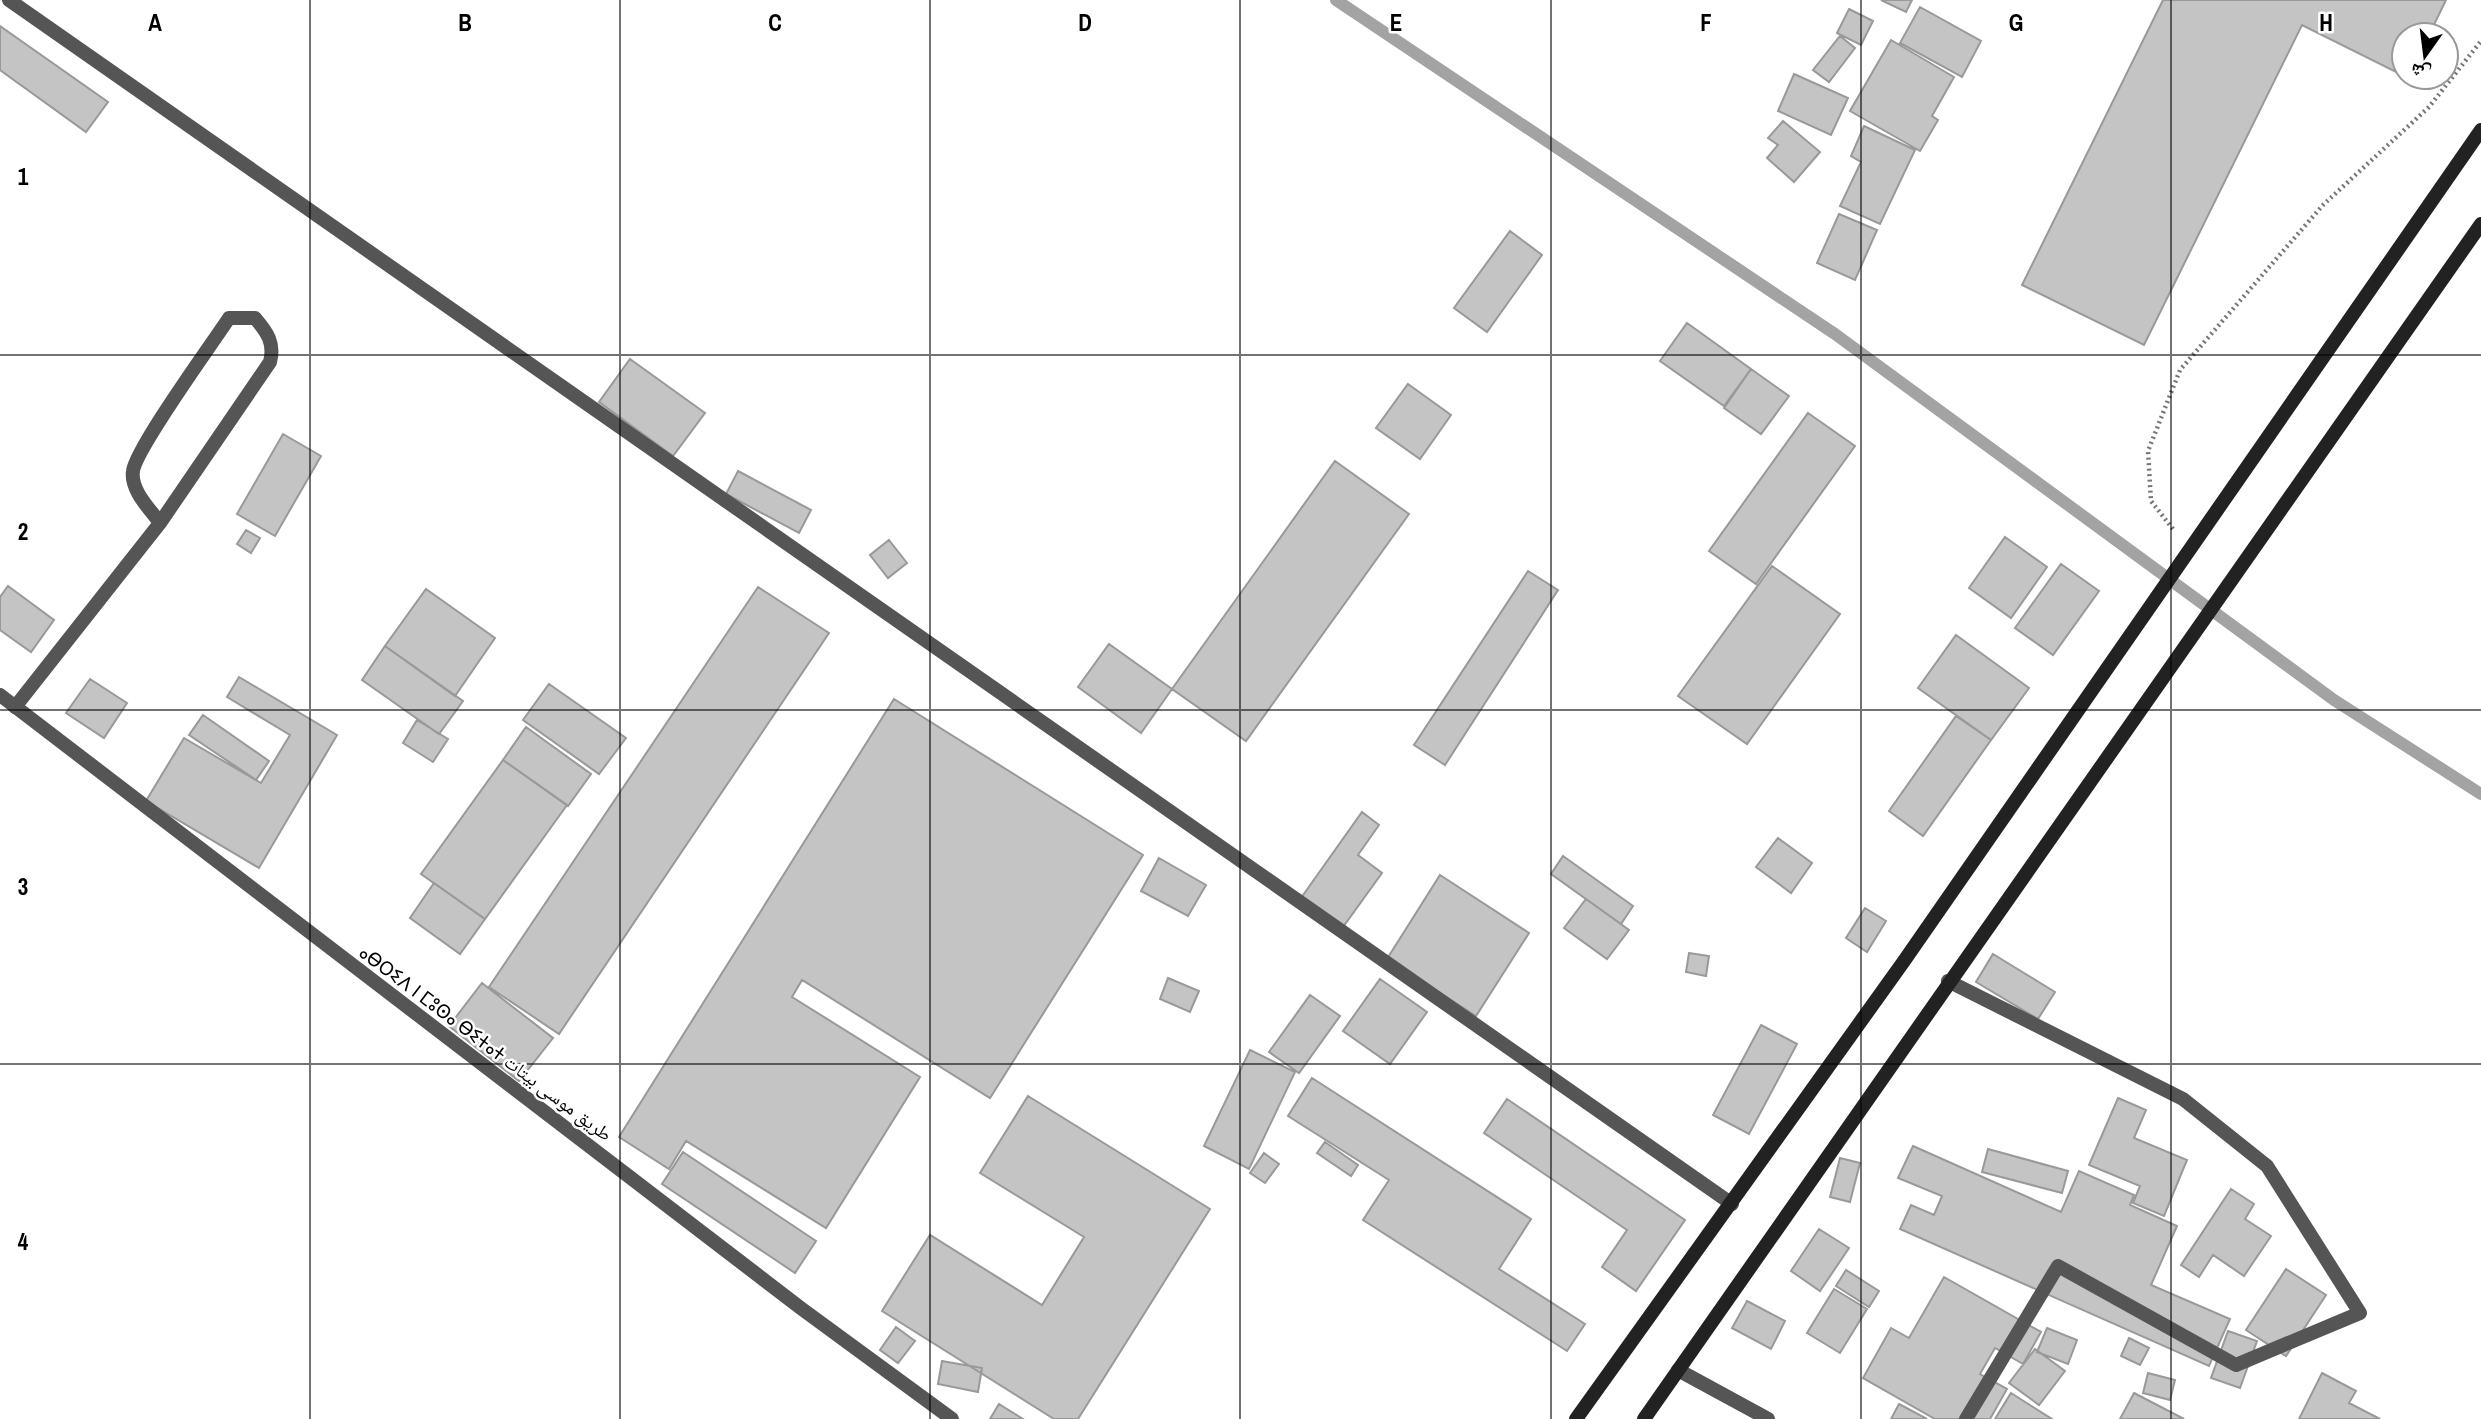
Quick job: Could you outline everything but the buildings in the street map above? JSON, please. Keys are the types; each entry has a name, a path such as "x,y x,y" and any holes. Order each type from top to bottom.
{"main road":[{"path":"1576,1419 1732,1204 2481,130"},
{"path":"1644,1419 1948,981 2181,654 2481,224"}],"street":[{"path":"9,0 1732,1204"},
{"path":"15,707 160,523 270,362 273,353 269,334 255,318 229,318 146,444 133,471 136,489 160,523"},
{"name":"ⴰⴱⵔⵉⴷ ⵏ ⵎⵓⵙⴰ ⴱⵉⵜⴰⵜ طريق موسى بيتات","path":"0,695 802,1309 952,1419"},
{"path":"1948,981 2183,1099 2267,1166 2360,1313 2236,1364 2058,1266 1966,1419"},
{"path":"1678,1370 1768,1419"}],"path":[{"path":"2188,549 2151,501 2148,451 2180,370 2323,205 2430,107 2481,41"}],"waterway":[{"path":"1336,0 1835,334 2334,700 2481,794"}]}
